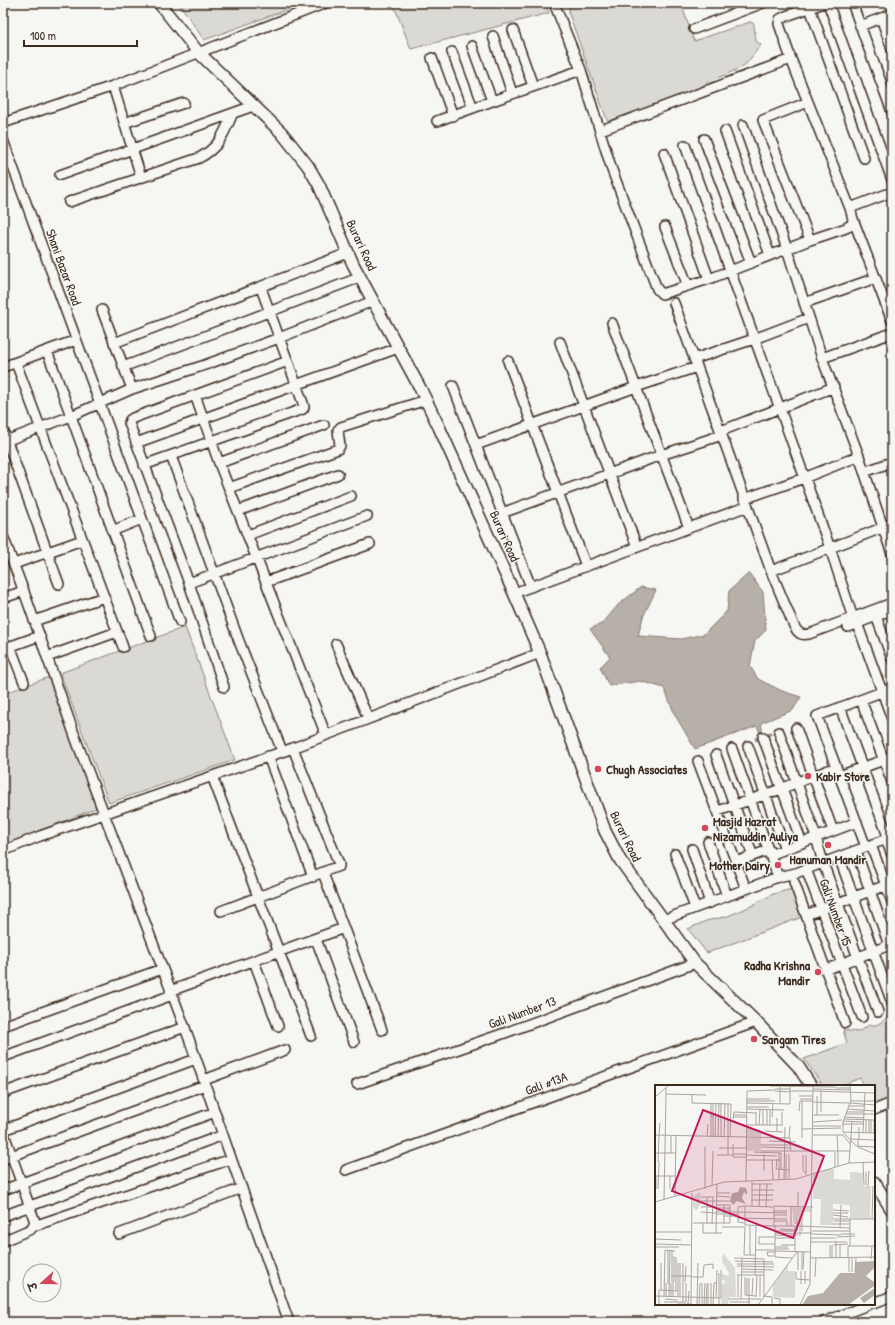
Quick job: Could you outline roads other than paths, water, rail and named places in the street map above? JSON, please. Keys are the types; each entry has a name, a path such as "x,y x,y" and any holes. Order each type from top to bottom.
{"main road":[{"name":"Burari Road","path":"159,3 198,52 282,133 308,166 319,185 348,253 426,400 457,464 540,652 611,844 627,871 694,963 756,1022 798,1066 810,1085"},
{"path":"875,1184 892,1210"}],"street":[{"path":"3,123 113,86 326,3"},
{"path":"554,3 581,70 601,130 612,170 657,289 662,294 708,279 810,240 846,228 852,224 853,219"},
{"path":"694,29 763,3"},
{"path":"824,3 780,19 779,24 791,59 850,208 892,320"},
{"path":"828,3 892,180"},
{"path":"852,3 892,112"},
{"path":"810,8 864,158"},
{"path":"860,26 892,14"},
{"path":"881,18 892,49"},
{"path":"513,30 533,86"},
{"path":"493,36 512,94"},
{"path":"472,46 492,101"},
{"path":"452,52 473,108"},
{"path":"432,58 453,116"},
{"path":"601,130 791,59"},
{"path":"437,121 581,70"},
{"path":"113,86 141,177"},
{"path":"808,102 763,120 810,240"},
{"path":"124,123 184,103"},
{"path":"60,175 253,106"},
{"path":"69,202 207,154 216,145 233,113"},
{"path":"742,125 787,249 822,358 834,387 864,472 888,526 892,554"},
{"path":"725,131 770,255"},
{"path":"704,138 751,263"},
{"name":"Shani Bazar Road","path":"3,140 180,622"},
{"path":"685,145 729,271 830,548 853,622 892,719"},
{"path":"664,153 708,279"},
{"path":"850,208 892,192"},
{"path":"665,227 688,286"},
{"path":"114,343 261,288 348,253"},
{"path":"124,367 360,277"},
{"path":"804,303 876,278"},
{"path":"144,465 303,409 303,403 261,288"},
{"path":"5,442 71,416 132,389 205,365 279,338 373,301"},
{"path":"674,303 771,571 797,632 801,635 808,634 876,616 892,610"},
{"path":"102,310 132,389"},
{"path":"476,445 636,387 809,318"},
{"path":"612,323 689,528"},
{"path":"822,358 892,334"},
{"path":"3,367 76,340"},
{"path":"560,342 637,547"},
{"path":"136,443 398,348"},
{"path":"47,351 151,636"},
{"path":"224,686 189,583 130,427 130,420 288,361"},
{"path":"508,361 586,566"},
{"path":"16,363 123,646"},
{"path":"453,386 531,586"},
{"path":"502,513 721,433 834,387"},
{"path":"195,395 219,463 326,735"},
{"path":"229,488 338,449 340,446 338,430 341,427 426,400"},
{"path":"219,463 324,425"},
{"path":"3,430 5,442 59,584"},
{"path":"171,456 282,751"},
{"path":"514,593 689,528 746,502 859,456"},
{"path":"864,472 892,462"},
{"path":"238,511 338,474"},
{"path":"248,535 351,496"},
{"path":"189,583 367,516"},
{"path":"112,531 142,519"},
{"path":"771,571 888,526"},
{"path":"4,540 24,591 104,814 185,1027 289,1322"},
{"path":"14,564 82,540"},
{"path":"266,582 370,544"},
{"path":"3,598 24,591"},
{"path":"34,621 104,597"},
{"path":"853,622 892,603"},
{"path":"876,616 892,659"},
{"path":"47,657 117,632"},
{"path":"24,682 6,648 40,636"},
{"path":"336,644 368,718"},
{"path":"3,851 40,836 293,748 540,652"},
{"path":"892,688 817,716 857,822 868,846 889,884 892,902"},
{"path":"861,700 888,759 892,782"},
{"path":"840,707 889,839 892,855"},
{"path":"796,728 833,831"},
{"path":"779,732 816,837 823,863 878,1012"},
{"path":"763,737 802,843"},
{"path":"748,746 785,849"},
{"path":"221,911 338,867 339,864 293,748"},
{"path":"732,749 778,877"},
{"path":"716,755 753,856"},
{"path":"268,756 313,877"},
{"path":"718,811 813,777 863,768 888,759"},
{"path":"698,761 746,889"},
{"path":"212,776 311,1036"},
{"path":"736,862 753,856 785,849 857,822"},
{"path":"663,920 778,877 806,869 889,839"},
{"path":"708,842 727,896"},
{"path":"692,849 710,903"},
{"path":"826,970 891,945 856,851"},
{"path":"675,854 695,908"},
{"path":"839,857 892,1003"},
{"name":"Gali Number 15","path":"806,869 862,1017"},
{"path":"323,873 382,1030"},
{"path":"794,882 845,1023"},
{"path":"811,913 889,884"},
{"path":"3,1057 344,928"},
{"path":"316,939 354,1042"},
{"path":"254,961 278,1026"},
{"name":"Gali Number 13","path":"357,1084 502,1034 694,963"},
{"path":"3,1026 162,969"},
{"name":"Gali #13A","path":"346,1170 756,1022"},
{"path":"3,1093 185,1027"},
{"path":"3,1159 286,1050"},
{"path":"34,1226 35,1222 30,1206 3,1130 196,1059"},
{"path":"875,1110 892,1103"},
{"path":"3,1190 215,1112"},
{"path":"3,1216 223,1136"},
{"path":"3,1241 26,1232 34,1226 231,1159"},
{"path":"119,1234 242,1188"},
{"path":"875,1302 892,1296"},
{"path":"824,1322 867,1305"}],"place":[{"name":"Chugh Associates","path":"598,769"},
{"name":"Kabir Store","path":"808,776"},
{"name":"Masjid Hazrat Nizamuddin Auliya","path":"705,828"},
{"name":"Hanuman Mandir","path":"828,845"},
{"name":"Mother Dairy","path":"778,865"},
{"name":"Radha Krishna Mandir","path":"818,972"},
{"name":"Sangam Tires","path":"754,1039"}]}
